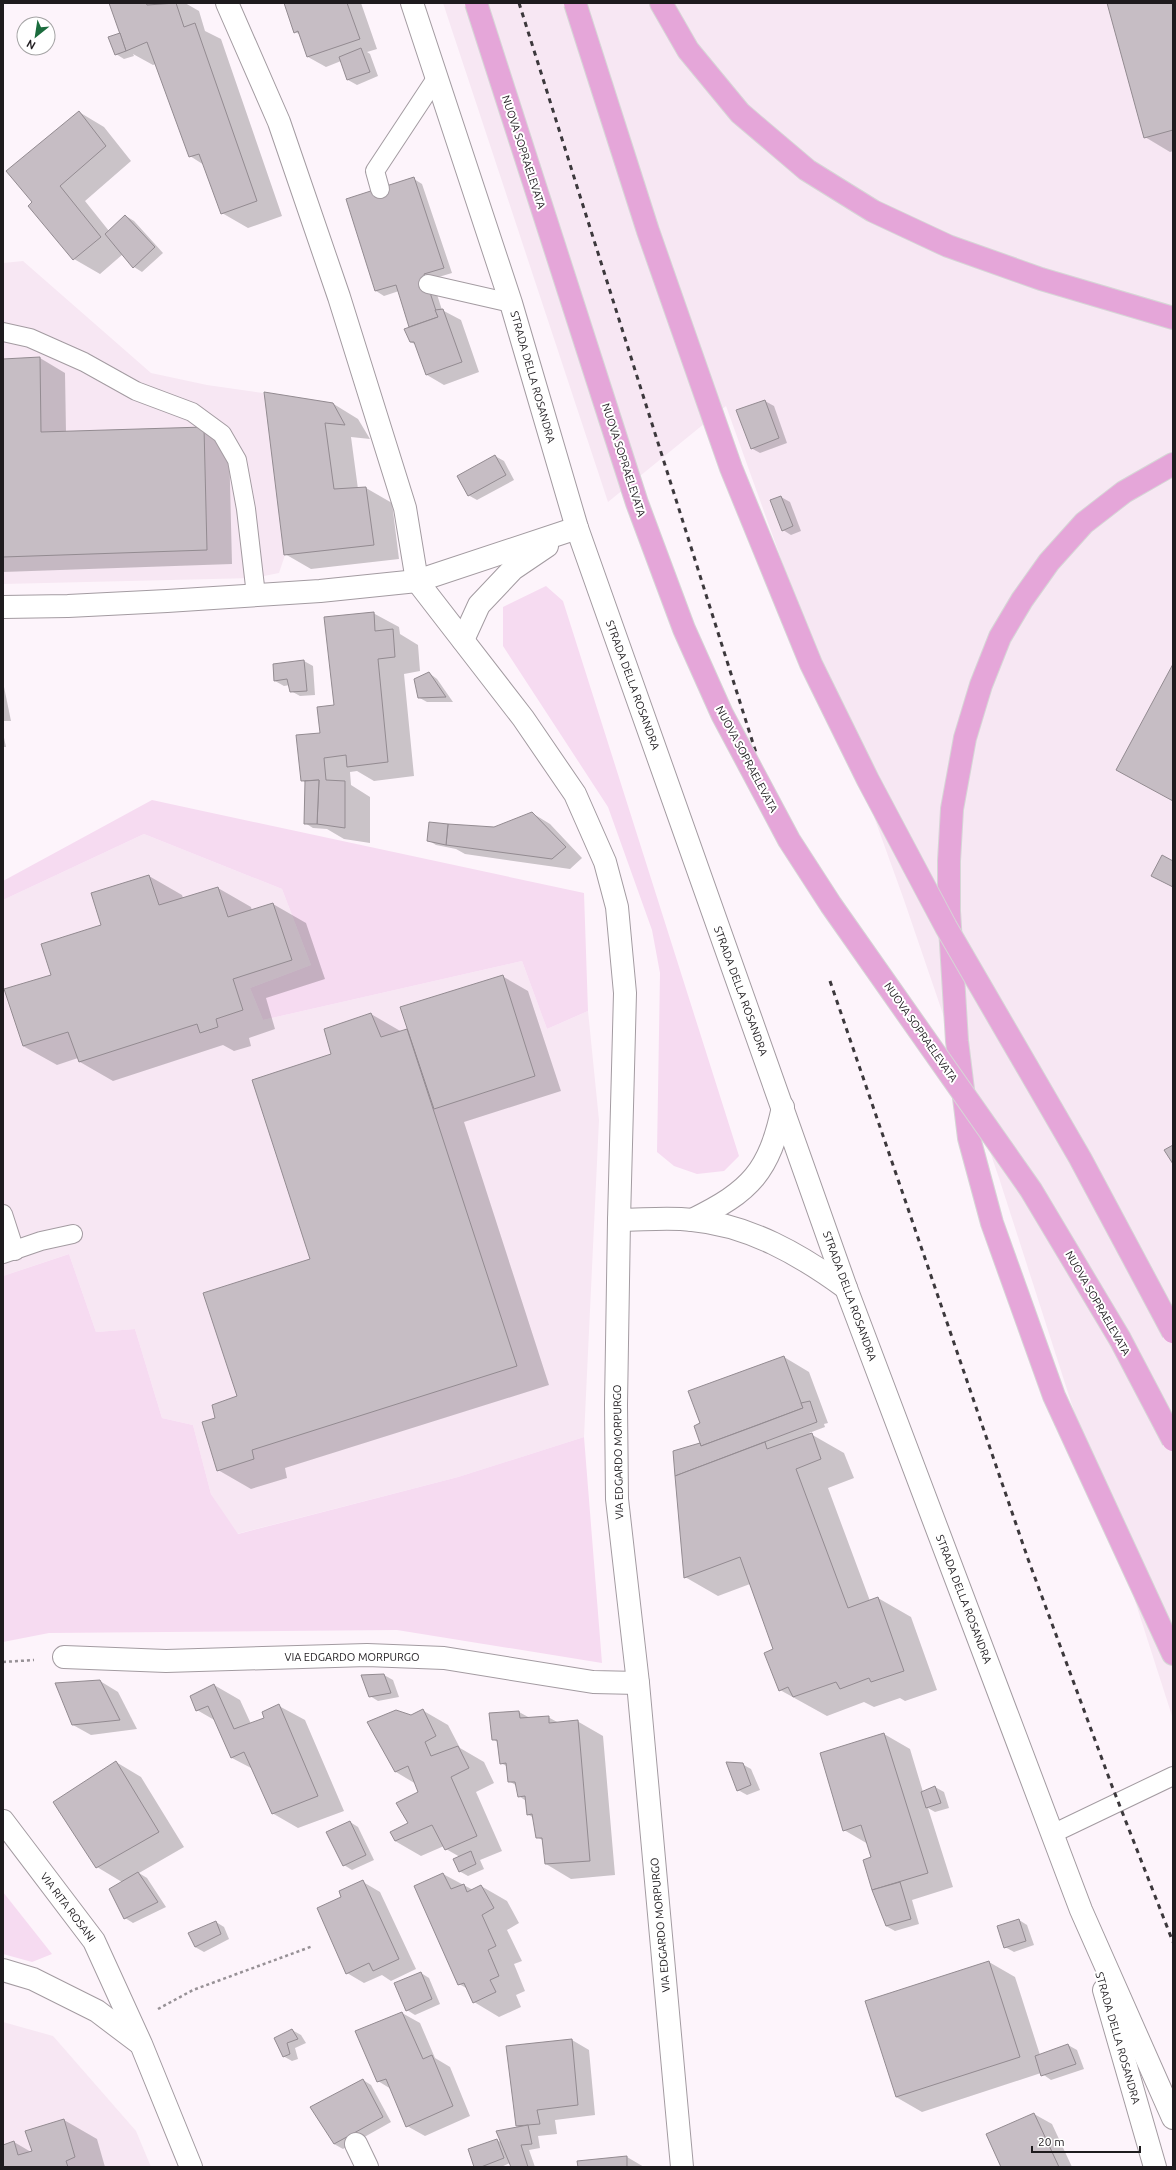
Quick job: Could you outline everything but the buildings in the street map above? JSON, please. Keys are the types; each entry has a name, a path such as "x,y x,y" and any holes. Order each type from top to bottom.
{"highway":[{"name":"NUOVA SOPRAELEVATA","path":"476,3 637,502 684,629 722,714 789,840 831,905 1031,1190 1120,1338 1173,1440"},
{"path":"575,3 648,231 731,468 811,664 868,780 946,927 1080,1158 1173,1332"},
{"path":"661,3 688,50 740,113 808,170 866,207 948,246 1041,279 1173,318"},
{"path":"1173,464 1124,492 1084,523 1045,568 1022,600 1000,636 981,685 965,738 952,809 949,860 949,911 957,1041 969,1138 992,1223 1054,1396 1173,1654"}],"street":[{"path":"227,3 279,122 339,297 405,508 417,581"},
{"name":"STRADA DELLA ROSANDRA","path":"412,3 512,303 577,528 846,1288 1081,1910 1173,2118"},
{"path":"3,607 68,606 256,595 417,581 577,528"},
{"path":"463,640 479,605 512,569 577,528"},
{"name":"VIA EDGARDO MORPURGO","path":"417,581 523,718 575,794 605,862 618,907 625,993 616,1405 617,1499 638,1683 682,2167"},
{"path":"692,1220 736,1194 757,1176 770,1152 783,1107"},
{"path":"619,1220 692,1220 729,1228 789,1250 815,1265 846,1288"},
{"name":"VIA EDGARDO MORPURGO","path":"64,1657 166,1661 367,1655 444,1658 593,1682 638,1683"},
{"name":"VIA RITA ROSANI","path":"3,1821 94,1941 141,2044 190,2167"},
{"name":"STRADA DELLA ROSANDRA","path":"1081,1910 1155,2167"},
{"path":"3,1970 33,1979 97,2011 141,2044"},
{"path":"356,2144 367,2167"}],"lane":[{"path":"380,189 375,171 434,69"},
{"path":"428,284 512,303"},
{"path":"3,332 30,338 84,362 136,391 192,412 222,434 237,460 246,509 256,595"},
{"path":"3,1214 9,1253 41,1241 73,1234"},
{"path":"1052,1834 1173,1776"}],"path":[{"path":"154,2011 193,1990 313,1946"}],"shaded area":[{"path":"443,3 1173,3 1173,1719 999,1178 904,900 726,406 608,502"},
{"path":"23,261 151,373 207,385 333,403 345,425 325,423 334,489 366,487 374,545 285,555 279,573 254,578 3,584 3,263"},
{"path":"546,586 563,601 739,1156 724,1171 697,1174 674,1166 657,1152 660,973 652,930 608,807 503,646 503,607"},
{"path":"152,800 584,893 588,1011 547,1029 522,961 263,1020 250,988 311,965 282,889 144,834 3,900 3,881"},
{"path":"144,834 282,889 311,965 250,988 263,1020 522,961 547,1029 588,1011 599,1120 584,1437 458,1477 237,1534 211,1494 193,1425 162,1418 135,1329 96,1332 69,1254 3,1276 3,900"},
{"path":"69,1254 96,1332 135,1329 162,1418 193,1425 211,1494 238,1534 458,1477 584,1437 602,1663 397,1630 49,1633 3,1642 3,1276"},
{"path":"3,1892 52,1954 32,1962 3,1954"},
{"path":"3,2022 53,2036 136,2131 151,2167 3,2167"}],"railway":[{"path":"519,3 757,756"},
{"path":"830,981 1028,1559 1112,1786 1173,1942"}]}
